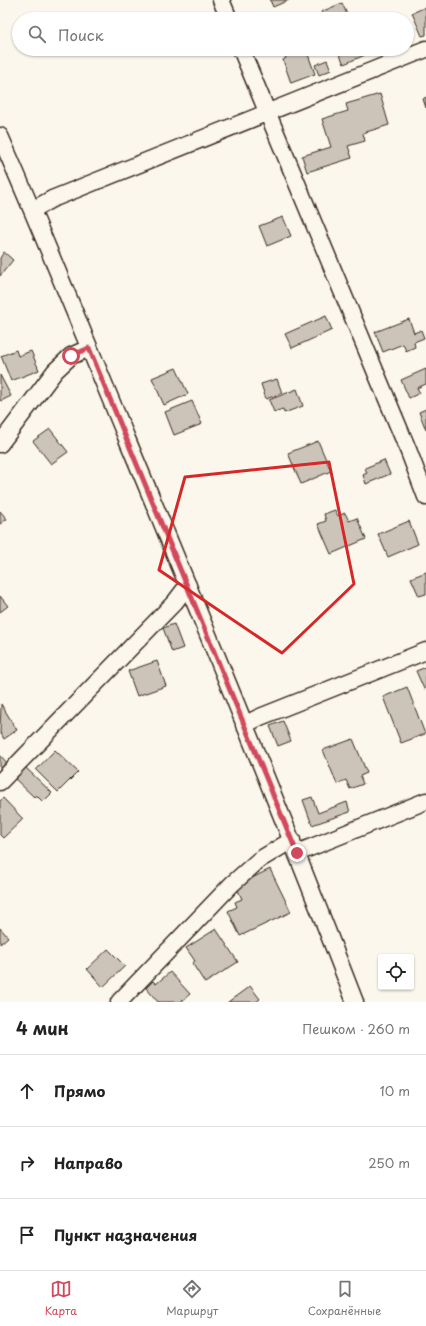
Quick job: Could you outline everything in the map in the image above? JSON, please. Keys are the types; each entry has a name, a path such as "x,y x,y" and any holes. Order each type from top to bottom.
{"street":[{"path":"221,0 226,12"},
{"path":"414,54 426,49"},
{"path":"244,56 409,452 426,497"},
{"path":"32,210 52,199 409,56"},
{"path":"0,136 188,585 244,725 295,846 355,1002"},
{"path":"0,444 55,370 71,356 89,348"},
{"path":"0,782 175,602 188,585"},
{"path":"244,725 260,717 426,651"},
{"path":"119,1002 232,884 259,860 295,846 426,801"}],"highlighted area":[{"path":"329,462 354,584 282,653 159,570 185,477"}],"building":[{"path":"270,0 289,0 273,7"},
{"path":"342,3 346,12 321,12"},
{"path":"426,7 426,35 422,36 414,18 414,12"},
{"path":"285,56 309,56 315,74 291,83 283,60 286,58"},
{"path":"340,56 363,56 344,64"},
{"path":"327,60 331,70 319,75 315,65"},
{"path":"380,94 389,125 363,133 365,141 348,146 352,158 307,172 302,156 331,147 322,119 348,111 346,104"},
{"path":"426,97 426,108 423,99"},
{"path":"283,217 291,236 267,246 259,226"},
{"path":"4,252 13,260 0,276 0,258"},
{"path":"326,316 332,330 292,348 285,334"},
{"path":"409,319 414,333 421,330 424,338 414,342 415,347 406,351 403,344 383,352 375,332"},
{"path":"16,350 18,356 31,351 39,370 11,381 1,356"},
{"path":"176,368 188,394 164,405 152,378"},
{"path":"426,369 426,384 417,388 420,393 409,398 401,380"},
{"path":"0,375 11,396 1,401 0,400"},
{"path":"277,379 282,393 266,399 261,384"},
{"path":"297,389 303,406 284,413 283,409 274,412 269,400"},
{"path":"192,401 202,424 174,435 165,412"},
{"path":"426,409 426,430 419,412"},
{"path":"50,429 68,452 51,464 33,441"},
{"path":"318,441 331,471 301,484 288,453"},
{"path":"384,460 390,474 366,484 363,475 367,473 365,468"},
{"path":"335,510 338,516 345,513 349,521 357,518 366,539 331,554 318,524 326,521 324,514"},
{"path":"0,511 7,519 0,524"},
{"path":"409,521 418,544 388,557 378,534"},
{"path":"426,572 426,594 419,596 411,578"},
{"path":"0,596 8,606 0,612"},
{"path":"174,624 183,648 172,652 163,628"},
{"path":"157,661 166,686 137,696 128,671"},
{"path":"426,667 426,688 424,689 416,671"},
{"path":"407,687 425,734 401,743 383,697"},
{"path":"1,704 17,730 4,739 0,732"},
{"path":"283,721 291,741 278,746 270,726"},
{"path":"353,739 367,773 360,776 363,784 350,789 346,780 337,784 323,750"},
{"path":"55,750 78,772 58,792 36,770"},
{"path":"0,755 7,763 0,769"},
{"path":"24,766 52,793 43,802 36,795 34,797 13,777"},
{"path":"312,797 318,813 347,802 350,812 312,825 303,800"},
{"path":"3,798 23,819 3,838 0,835 0,801"},
{"path":"270,869 291,912 240,936 228,911 237,907 235,902 242,899 236,886"},
{"path":"0,928 8,937 0,944"},
{"path":"216,929 238,962 205,983 192,963 195,961 186,948"},
{"path":"108,949 125,966 103,987 87,969"},
{"path":"170,972 190,994 181,1002 158,1002 146,988 153,981 156,984"},
{"path":"250,986 260,999 256,1002 228,1002"}],"route":[{"path":"71,356 89,348 188,585 297,853"}]}
